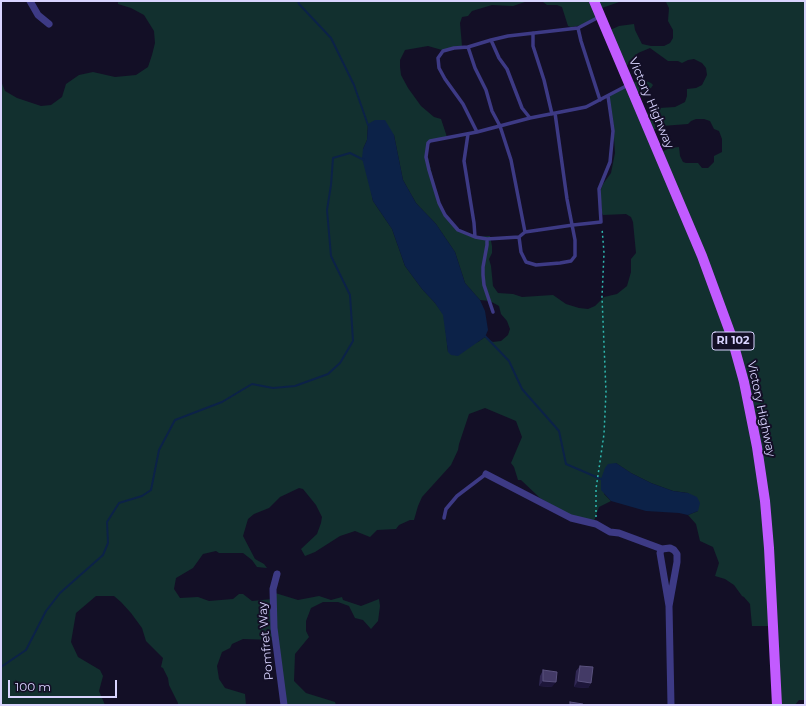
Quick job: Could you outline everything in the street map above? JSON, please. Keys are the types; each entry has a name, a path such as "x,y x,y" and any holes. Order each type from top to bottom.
{"main road":[{"name":"Victory Highway","path":"594,1 716,292 731,335 744,382 757,447 765,501 770,556 777,705"}],"street":[{"path":"30,1 38,15 50,24"},
{"path":"486,474 571,518 596,524 610,532 619,533 662,549 670,548 674,550 677,554 677,562 669,606"},
{"path":"662,549 660,553 669,606 671,705"},
{"name":"Pomfret Way","path":"277,574 273,589 274,621 284,705"}],"lane":[{"path":"477,132 463,104 439,68 438,58 443,51 454,48 468,47 491,40 578,28 600,16"},
{"path":"578,28 600,100"},
{"path":"519,237 521,252 526,262 536,265 571,261 575,256 573,224 567,199 554,113 533,46 533,33"},
{"path":"491,40 506,69 522,108 530,118"},
{"path":"468,47 475,68 486,90 492,111 500,126 511,160 525,232"},
{"path":"608,96 612,141 610,162 599,189 601,222 573,224 525,232 519,237 487,238 475,237 458,230 445,215 439,203 426,157 427,147 430,141 468,134 530,118 586,107 629,84"},
{"path":"468,134 464,161 475,237"},
{"path":"487,238 483,275 484,285 492,312"},
{"path":"444,518 446,509 457,496 486,474"}],"path":[{"path":"596,524 597,483 604,434 606,392 602,304 603,234 601,222"}],"green space":[{"path":"118,1 528,1 513,6 492,5 472,11 468,16 462,17 460,23 462,46 442,50 428,46 405,50 400,60 401,75 421,106 434,117 441,119 447,137 427,143 427,153 439,205 458,231 472,237 490,236 492,253 489,259 493,286 498,293 513,294 522,297 553,295 566,304 588,309 595,306 604,297 617,294 627,286 631,272 631,259 636,253 633,222 631,217 626,214 603,215 602,213 600,192 603,184 611,173 615,153 613,123 608,97 627,83 646,81 651,83 653,85 651,88 633,96 642,116 659,108 675,107 685,102 687,89 696,88 702,85 707,75 706,68 702,63 694,59 682,63 678,61 668,61 650,48 638,53 622,71 608,31 619,26 634,24 635,30 642,44 664,46 670,43 673,38 673,30 668,21 669,8 666,2 662,1 805,1 805,700 799,700 795,705 776,705 771,626 752,626 750,604 734,585 725,579 715,576 719,563 713,547 700,541 696,524 688,515 698,511 688,493 673,491 651,483 631,473 616,463 604,494 611,501 599,507 593,524 579,522 540,498 521,480 518,480 514,467 511,463 522,437 516,421 485,408 469,414 458,450 451,465 422,497 414,520 410,520 399,525 396,529 377,530 370,537 355,531 340,536 315,552 305,556 301,549 317,534 322,517 316,505 303,489 299,488 280,497 269,508 254,514 248,519 243,536 255,559 264,564 267,568 257,567 252,560 243,553 219,553 216,551 203,554 193,568 176,578 174,589 180,598 198,597 209,601 233,599 239,594 243,594 252,601 272,599 272,592 298,600 319,596 331,600 342,597 343,600 361,606 379,599 380,606 378,621 371,629 363,620 355,618 349,606 338,602 323,602 311,608 306,621 306,631 309,637 295,654 294,681 306,693 335,702 336,705 283,705 275,640 243,639 232,644 230,648 222,652 217,666 219,679 225,688 245,694 246,705 178,705 169,685 168,678 161,667 163,658 146,641 142,628 131,613 114,596 96,596 76,613 71,642 78,657 100,670 103,676 99,691 105,705 1,705 1,81 5,91 17,98 41,106 51,105 62,97 66,84 79,75 93,72 115,77 136,75 148,67 155,43 154,31 144,15 131,8 118,4","holes":["696,119 710,121 714,129 719,131 722,139 722,152 714,156 714,162 708,168 702,168 698,163 683,162 680,156 679,147 670,148 657,154 649,132 662,126 688,124","368,124 394,135 403,180 416,203 436,224 455,252 465,283 480,300 490,301 499,306 501,314 507,321 510,329 508,335 501,341 493,342 485,337 478,342 448,352 444,315 405,266 392,229 373,201 363,149 367,140"]},
{"path":"530,1 622,1 599,9 599,17 583,25 571,27 568,26 562,7 557,5 547,5 543,2"}],"water":[{"path":"375,120 385,120 394,135 403,180 416,203 436,224 455,252 465,283 480,300 485,311 488,330 485,337 458,356 451,355 448,352 443,315 405,266 392,229 373,201 362,158 363,149 367,140 368,124"},
{"path":"616,463 631,473 651,483 673,491 688,493 697,497 700,503 698,511 688,515 646,511 611,501 601,490 601,479 608,464"}],"building":[{"path":"580,666 593,667 591,683 578,681"},
{"path":"543,670 557,672 556,682 543,681"},
{"path":"570,702 583,704 583,705 570,705"}],"waterway":[{"path":"298,1 299,4 331,38 354,85 368,125"},
{"path":"1,667 26,650 46,611 60,593 103,555 108,543 107,522 119,503 142,496 151,490 159,450 175,420 222,402 252,384 273,388 295,386 328,374 340,363 353,341 350,295 331,256 327,210 333,158 350,153 364,160"},
{"path":"485,336 509,361 522,389 559,431 566,464 601,479"}]}
